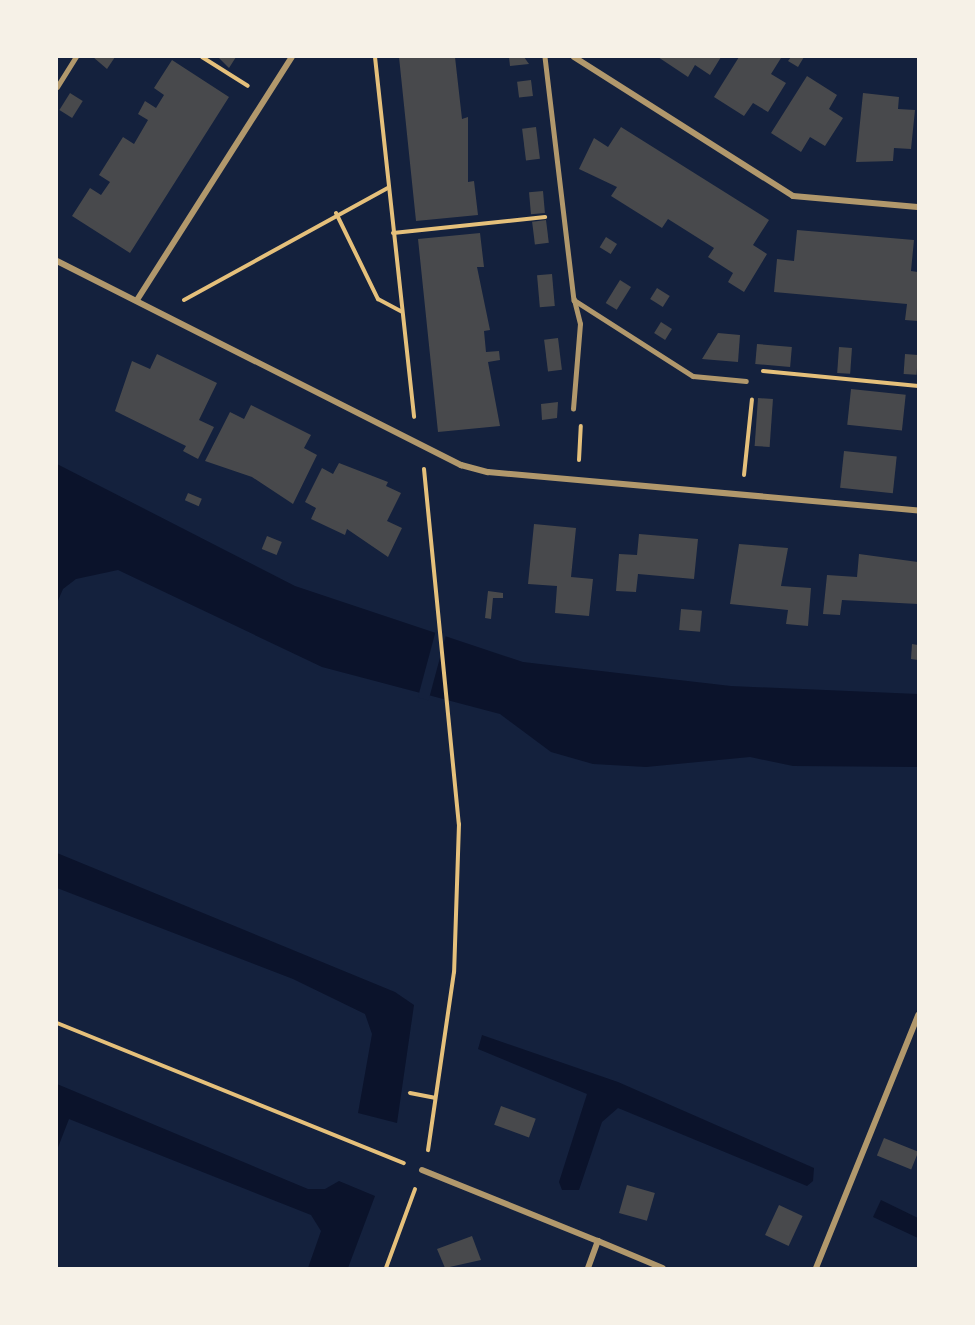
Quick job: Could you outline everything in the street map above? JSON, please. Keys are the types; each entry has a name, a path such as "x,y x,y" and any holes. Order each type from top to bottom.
{"street":[{"path":"137,300 292,57"},
{"path":"574,57 792,196 918,207"},
{"path":"57,261 419,443 488,472 918,510"},
{"path":"816,1268 918,1015"},
{"path":"422,1170 663,1268"},
{"path":"588,1268 598,1241"}],"lane":[{"path":"57,87 76,57"},
{"path":"545,57 561,215 580,324 573,409"},
{"path":"574,300 693,376 746,381"}],"path":[{"path":"202,57 266,97"},
{"path":"375,57 401,311 440,621 459,824 454,972 436,1098 422,1170 386,1268"},
{"path":"163,313 336,213 388,188"},
{"path":"336,213 370,288 378,299 401,311"},
{"path":"393,233 561,215"},
{"path":"755,370 918,386"},
{"path":"742,494 753,387"},
{"path":"573,409 582,424 577,479"},
{"path":"57,1023 422,1170"},
{"path":"410,1093 436,1098"}],"water":[{"path":"57,464 295,586 523,662 731,686 918,694 918,767 793,766 750,757 646,767 593,764 551,752 500,714 322,667 118,570 76,579 63,589 57,603"},
{"path":"57,853 395,992 414,1005 397,1123 358,1113 372,1034 365,1014 293,979 57,888"},
{"path":"482,1035 618,1082 814,1168 813,1181 807,1186 618,1108 602,1122 579,1190 562,1190 559,1182 587,1094 478,1049"},
{"path":"57,1084 308,1189 325,1189 339,1181 375,1196 348,1268 308,1268 321,1231 311,1215 69,1119 57,1150"},
{"path":"881,1200 918,1218 918,1238 873,1217"}],"pier":[{"path":"436,630 447,633 429,700 418,698"}],"building":[{"path":"93,57 115,57 107,69"},
{"path":"218,57 236,57 229,68"},
{"path":"399,57 455,57 462,119 468,117 468,182 474,181 478,215 416,221"},
{"path":"509,57 524,57 529,64 510,66"},
{"path":"658,57 721,57 710,75 695,65 688,77"},
{"path":"739,57 781,58 771,74 786,83 768,112 753,103 744,116 714,97"},
{"path":"791,57 804,57 798,67 788,61"},
{"path":"172,60 229,97 130,253 72,216 90,188 101,195 110,182 99,175 123,137 134,144 148,120 138,114 145,101 156,108 164,95 154,88"},
{"path":"807,76 837,95 829,109 843,118 825,146 810,137 801,152 771,133"},
{"path":"531,80 533,96 519,98 517,82"},
{"path":"70,93 83,101 72,118 59,110"},
{"path":"863,93 899,97 898,109 915,110 911,149 894,148 893,161 856,162"},
{"path":"536,127 540,159 526,160 522,129"},
{"path":"621,127 769,220 753,245 767,254 744,292 728,282 733,273 708,257 714,248 668,219 662,228 611,196 617,187 579,169 594,138 608,147"},
{"path":"543,191 545,213 531,214 529,192"},
{"path":"546,220 549,243 535,245 532,222"},
{"path":"797,230 914,240 911,271 918,272 918,321 905,320 907,304 774,292 777,259 794,261"},
{"path":"480,233 484,267 477,267 490,330 484,331 486,352 499,351 500,360 488,362 500,426 438,432 418,239"},
{"path":"606,237 617,244 611,254 600,247"},
{"path":"552,274 555,306 540,307 537,275"},
{"path":"620,280 631,287 617,310 606,303"},
{"path":"657,288 670,296 663,307 650,299"},
{"path":"661,322 672,329 665,340 654,333"},
{"path":"718,333 740,335 738,362 702,359"},
{"path":"558,338 562,370 548,371 544,340"},
{"path":"757,344 792,347 790,367 755,364"},
{"path":"839,347 852,348 850,374 837,373"},
{"path":"157,354 217,383 199,420 214,427 198,459 183,451 186,446 115,411 132,361 150,369"},
{"path":"905,354 918,355 917,375 904,374"},
{"path":"851,389 906,395 902,431 847,425"},
{"path":"758,398 773,399 770,447 755,446"},
{"path":"558,402 557,418 542,420 541,404"},
{"path":"251,405 311,435 304,448 317,455 293,504 252,477 205,461 230,412 244,419"},
{"path":"844,451 897,457 893,493 840,488"},
{"path":"339,463 388,482 386,486 401,493 387,521 402,528 388,557 347,529 345,535 311,519 316,508 305,502 322,468 333,474"},
{"path":"188,493 202,499 199,506 185,500"},
{"path":"534,524 576,528 571,577 593,579 589,616 555,613 557,586 528,584"},
{"path":"639,534 698,539 694,579 638,574 636,592 616,591 619,554 637,555"},
{"path":"267,536 282,542 277,555 262,549"},
{"path":"739,544 788,548 781,586 811,588 808,626 786,624 788,610 730,604"},
{"path":"859,554 918,562 918,604 842,600 840,615 823,614 827,575 857,577"},
{"path":"488,591 503,593 503,598 493,598 491,619 485,618"},
{"path":"681,609 702,611 700,632 679,630"},
{"path":"912,644 918,645 918,660 911,659"},
{"path":"501,1106 536,1119 529,1137 494,1125"},
{"path":"884,1138 918,1152 911,1169 877,1156"},
{"path":"627,1185 655,1193 647,1221 619,1213"},
{"path":"779,1205 803,1216 789,1246 765,1235"},
{"path":"472,1236 481,1260 445,1268 437,1249"}]}
